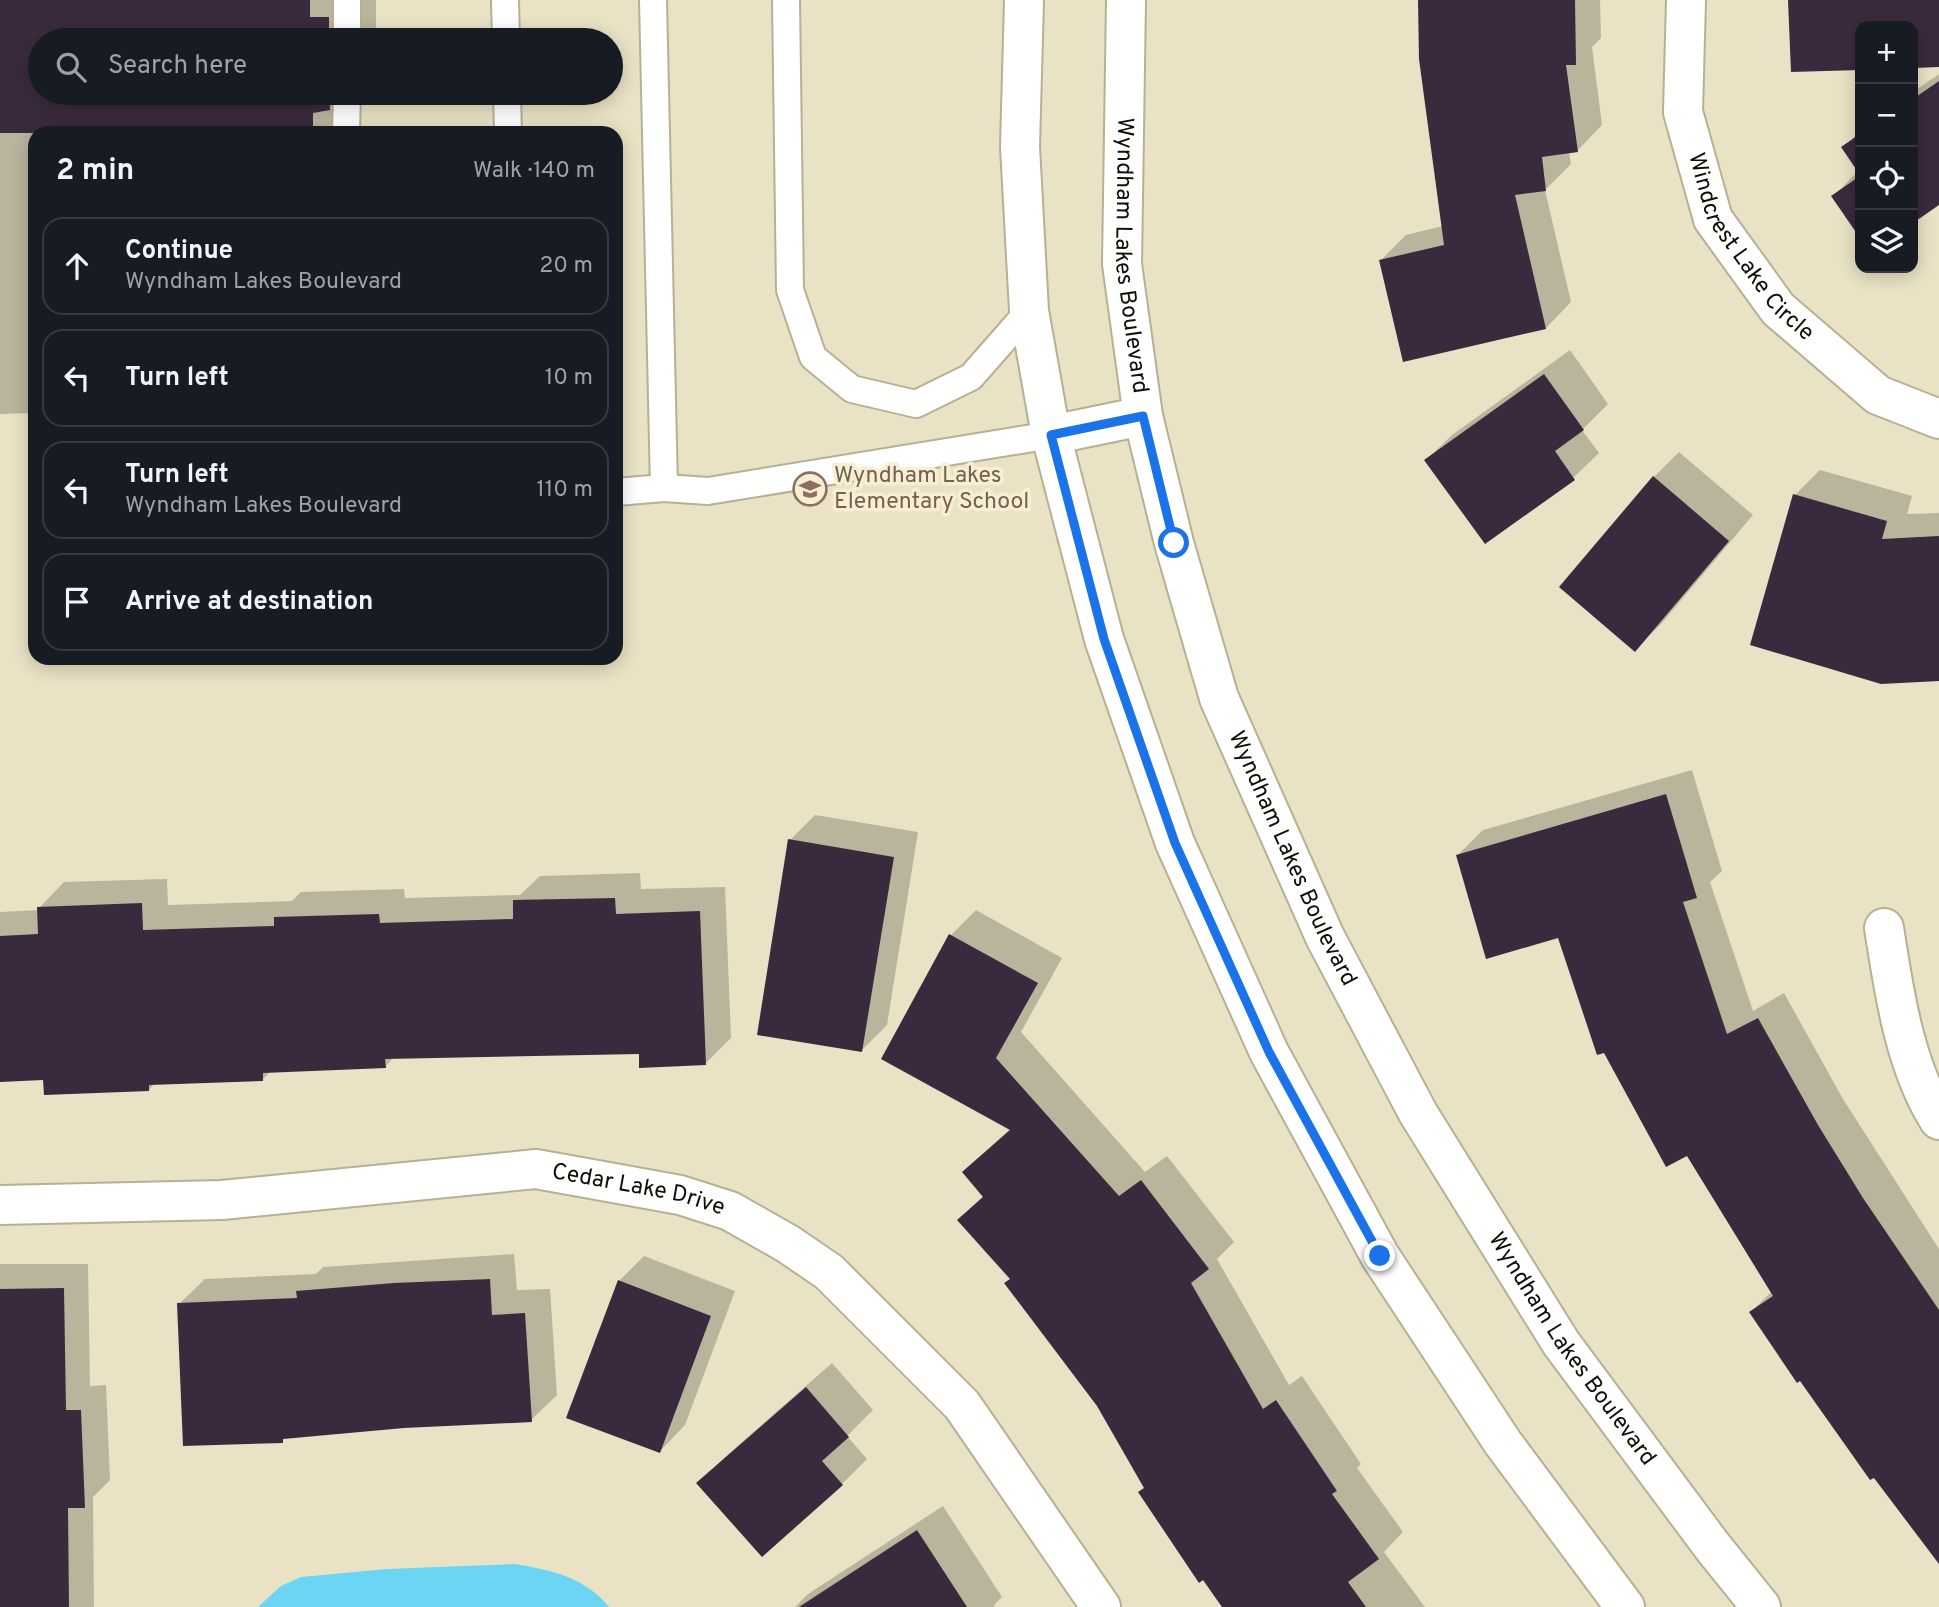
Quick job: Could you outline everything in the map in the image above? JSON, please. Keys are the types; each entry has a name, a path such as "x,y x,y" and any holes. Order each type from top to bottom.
{"street":[{"path":"1024,0 1020,147 1029,311 1051,435 1104,639 1175,843 1269,1052 1380,1256 1503,1443 1625,1607"},
{"name":"Wyndham Lakes Boulevard","path":"1126,0 1122,264 1143,416 1174,543 1219,698 1325,937 1418,1113 1562,1343 1712,1546 1761,1607"},
{"name":"Windcrest Lake Circle","path":"1686,0 1683,112 1713,219 1778,309 1878,395 1939,419"},
{"path":"1051,435 1143,416"},
{"path":"1884,928 1897,1012 1927,1101 1939,1120"},
{"name":"Cedar Lake Drive","path":"0,1205 222,1200 536,1168 680,1195 730,1211 788,1244 828,1272 962,1405 1101,1607"}],"lane":[{"path":"347,28 348,0"},
{"path":"505,0 506,28"},
{"path":"653,0 664,488"},
{"path":"786,0 790,290 813,357 852,389 916,404 971,377 1029,311"},
{"path":"346,105 346,126"},
{"path":"507,105 508,126"},
{"path":"623,491 664,488 708,491 1051,435"}],"water":[{"path":"515,1564 554,1572 578,1582 589,1588 609,1607 258,1607 281,1586 301,1577 387,1569"}],"building":[{"path":"0,0 310,0 310,17 329,17 329,28 28,28 28,105 330,105 330,110 313,113 313,126 28,126 28,133 0,133"},
{"path":"1418,0 1575,0 1576,65 1566,65 1578,152 1542,157 1546,191 1515,195 1546,329 1403,362 1379,260 1444,245 1419,59"},
{"path":"1788,0 1939,0 1939,67 1918,68 1918,21 1855,21 1855,70 1791,72"},
{"path":"1939,81 1939,205 1918,220 1918,147 1918,96"},
{"path":"1855,137 1855,168 1841,147"},
{"path":"1855,179 1855,231 1831,196"},
{"path":"1544,374 1584,430 1555,451 1575,480 1485,544 1424,460"},
{"path":"1653,476 1729,541 1635,652 1559,587"},
{"path":"1793,494 1887,521 1882,539 1939,536 1939,681 1881,684 1750,645"},
{"path":"1666,794 1697,898 1683,902 1727,1034 1758,1018 1863,1198 1939,1310 1939,1564 1874,1478 1870,1480 1800,1381 1797,1383 1749,1312 1773,1296 1687,1156 1666,1167 1604,1053 1597,1055 1558,938 1486,959 1456,855"},
{"path":"788,839 894,857 862,1052 757,1035"},
{"path":"615,898 616,914 700,911 706,1065 639,1068 639,1054 385,1059 386,1068 263,1073 263,1081 149,1085 149,1091 44,1095 43,1080 0,1082 0,936 38,934 37,907 142,903 143,930 274,926 274,917 379,914 380,923 513,919 513,900"},
{"path":"949,934 1038,983 996,1058 1119,1196 1141,1180 1209,1269 1191,1283 1263,1409 1276,1400 1337,1491 1332,1494 1379,1559 1348,1582 1366,1607 1222,1607 1203,1580 1199,1583 1138,1492 1144,1488 1097,1406 1004,1283 1010,1279 957,1220 983,1197 962,1172 1010,1130 881,1059"},
{"path":"490,1279 492,1315 525,1313 532,1422 404,1428 283,1439 283,1443 183,1446 177,1303 297,1298 296,1291"},
{"path":"618,1280 711,1316 660,1453 566,1418"},
{"path":"64,1288 66,1410 81,1410 85,1508 68,1508 69,1607 0,1607 0,1289"},
{"path":"806,1387 849,1437 822,1461 843,1485 762,1557 696,1483"},
{"path":"917,1530 967,1607 799,1607"}],"place":[{"name":"Wyndham Lakes Elementary School","path":"810,489"}],"route":[{"path":"1174,543 1143,416 1051,435 1104,639 1175,843 1269,1052 1380,1256"}]}
